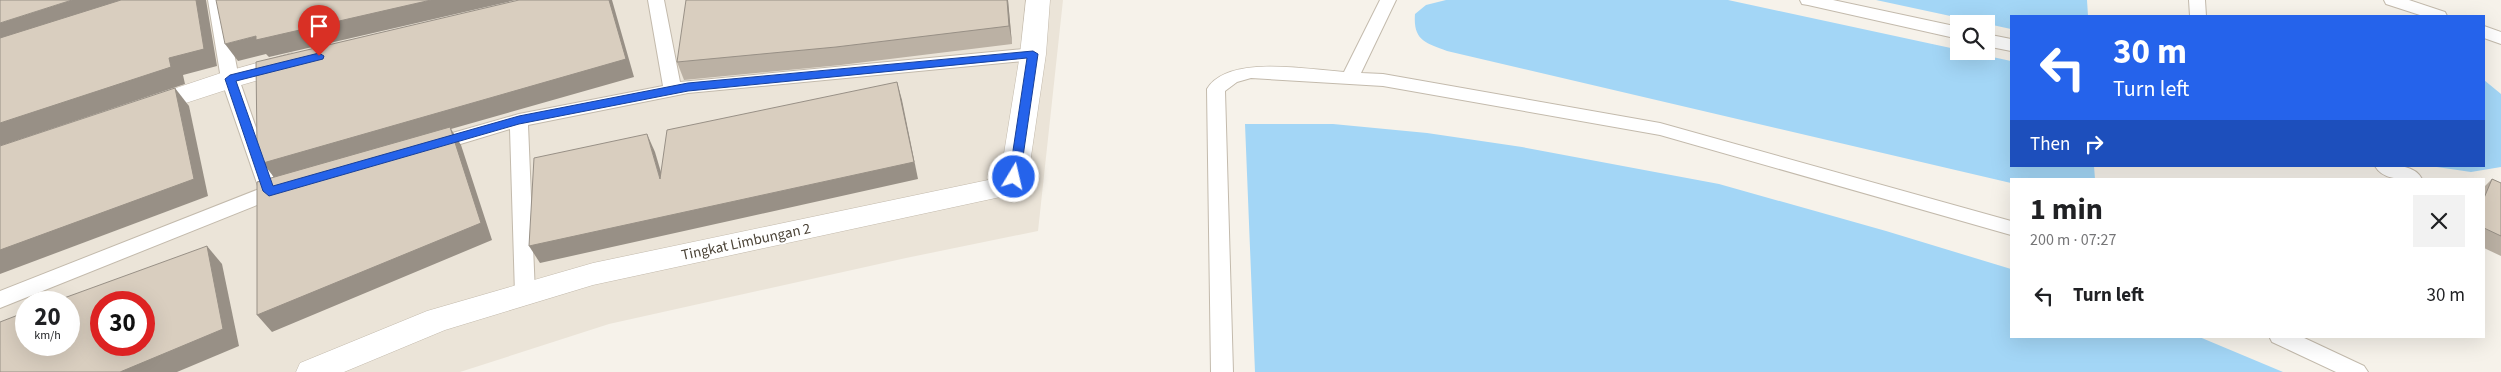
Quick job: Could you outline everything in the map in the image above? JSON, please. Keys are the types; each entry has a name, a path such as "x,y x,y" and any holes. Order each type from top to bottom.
{"street":[{"name":"Tingkat Limbungan 2","path":"311,372 438,320 593,274 995,189 1014,177 1033,54 1038,0"},
{"path":"128,114 230,79 319,56"}],"lane":[{"path":"216,0 230,79 269,191"},
{"path":"656,0 673,90"},
{"path":"1388,0 1350,78 1383,80 1660,129 2010,228"},
{"path":"1808,0 1950,32"},
{"path":"2197,0 2198,15"},
{"path":"2392,0 2435,15"},
{"path":"2485,32 2501,38"},
{"path":"1995,42 2010,45"},
{"path":"417,149 519,120 673,90 1033,54"},
{"path":"1222,372 1216,89 1231,78 1250,72 1383,80"},
{"path":"519,120 525,294"},
{"path":"2386,167 2411,178"},
{"path":"0,300 269,191 297,184"},
{"path":"2283,338 2357,372"}],"shaded area":[{"path":"0,0 1063,0 1038,231 906,258 609,324 460,372 0,372"}],"water":[{"path":"1446,0 1728,0 1950,48 1950,60 1995,60 1995,58 2010,61 2010,167 2094,167 2095,178 2010,178 2010,183 1447,51 1427,43 1418,35 1415,14 1426,5"},
{"path":"1876,0 2087,0 2088,15 2010,15 2010,29 1995,26 1995,15 1950,16"},
{"path":"2485,81 2501,94 2501,167 2471,172 2437,167 2485,167"},
{"path":"1245,124 1333,124 1427,133 1522,147 1719,184 1886,231 2010,269 2010,338 2202,338 2283,372 1255,372"}],"building":[{"path":"0,0 72,0 0,23"},
{"path":"121,0 196,0 204,49 169,58 171,67 0,123 0,38"},
{"path":"216,0 431,0 256,40 256,36 225,44"},
{"path":"519,0 609,0 626,59 263,163 257,146 256,62"},
{"path":"686,0 1007,0 1009,26 836,47 677,62"},
{"path":"897,82 914,162 529,246 534,158 647,134 660,179 667,130"},
{"path":"175,88 194,179 0,250 0,146"},
{"path":"450,127 481,223 257,315 257,182"},
{"path":"2492,179 2501,183 2501,236 2485,228 2485,196"},
{"path":"207,246 223,329 120,372 0,372 0,322 15,316 15,356 80,356 80,292"}],"route":[{"path":"319,56 230,79 269,191 519,120 688,87 1033,54 1014,177"}]}
